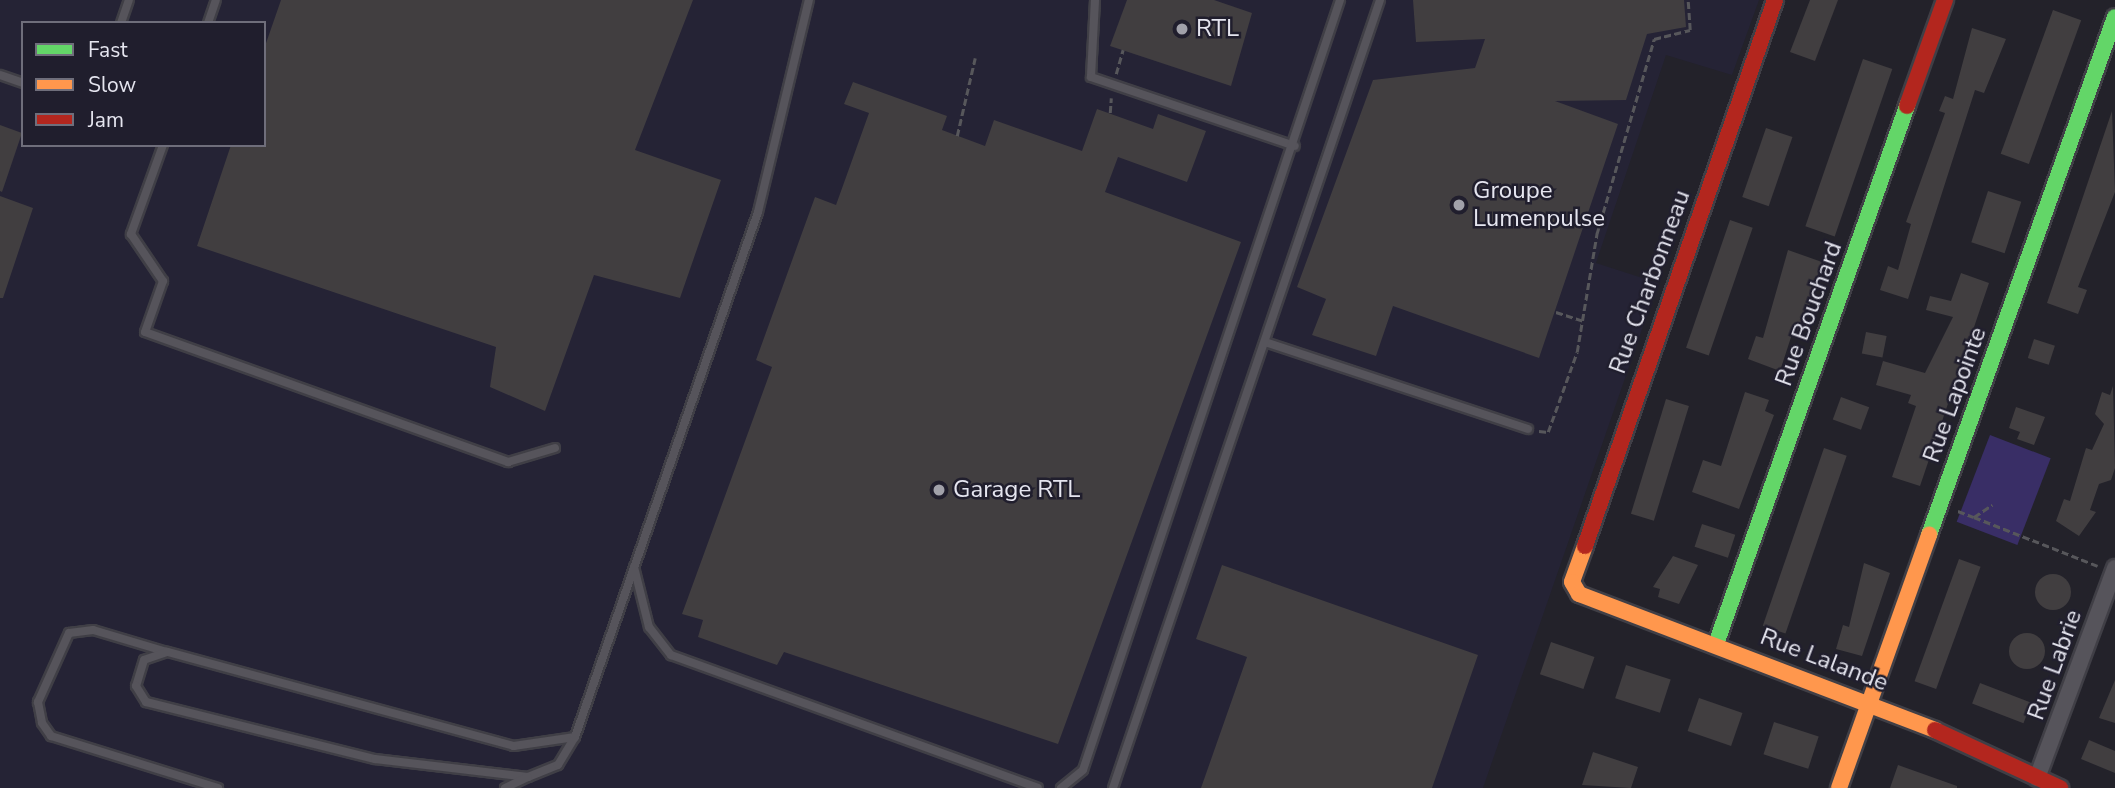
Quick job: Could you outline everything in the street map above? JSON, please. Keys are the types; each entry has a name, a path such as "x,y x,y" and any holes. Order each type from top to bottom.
{"street":[{"name":"Rue Charbonneau","path":"1572,582 1775,0"},
{"name":"Rue Bouchard","path":"1716,644 1945,0"},
{"name":"Rue Lapointe","path":"1839,788 2115,18"},
{"name":"Rue Labrie","path":"2037,778 2114,570"},
{"name":"Rue Lalande","path":"1572,582 1579,594 1871,701 2060,788"}],"lane":[{"path":"122,21 130,0"},
{"path":"209,21 216,0"},
{"path":"505,788 558,765 575,737 758,212 809,0"},
{"path":"1094,0 1091,78 1295,146"},
{"path":"1061,788 1083,770 1295,146 1340,0"},
{"path":"1113,788 1380,0"},
{"path":"0,75 21,82"},
{"path":"162,147 131,234 163,281 145,332 508,462 555,448"},
{"path":"1265,342 1528,429"},
{"path":"634,567 649,627 671,655 1038,788"},
{"path":"218,788 51,736 42,723 38,702 69,633 93,630 514,746 575,737"},
{"path":"167,652 144,660 136,686 146,702 375,759 528,777"}],"path":[{"path":"1528,429 1548,432 1584,321 1597,233 1654,39 1690,30 1688,0"},
{"path":"957,136 975,58"},
{"path":"1556,312 1584,321"},
{"path":"1940,505 2114,570"},
{"path":"1974,517 1992,505"}],"shaded area":[{"path":"0,0 1759,0 1732,75 1666,55 1596,263 1658,283 1483,788 0,788"},
{"path":"1990,435 2051,458 2017,545 1957,522"}],"building":[{"path":"281,0 693,0 635,150 721,180 680,298 594,275 545,411 490,387 496,347 197,246 230,147 266,147 266,43"},
{"name":"RTL","path":"1127,0 1214,0 1252,13 1231,86 1110,46"},
{"name":"Groupe Lumenpulse","path":"1413,0 1684,0 1686,27 1647,34 1626,100 1555,101 1618,124 1539,358 1393,306 1376,356 1312,335 1326,299 1297,287 1373,80 1475,68 1485,39 1416,42"},
{"path":"1810,0 1838,0 1815,61 1790,52"},
{"path":"2053,10 2081,20 2029,164 2001,154"},
{"path":"1972,28 2006,39 1984,93 1975,90 1908,299 1880,290 1888,266 1898,270 1911,224 1906,222 1945,113 1939,111 1945,96 1953,99"},
{"path":"1863,59 1892,69 1835,236 1805,226"},
{"name":"Garage RTL","path":"853,82 947,116 942,130 985,146 994,120 1082,151 1097,109 1153,129 1158,114 1206,131 1187,182 1118,157 1105,192 1241,242 1058,744 784,652 777,665 698,637 703,620 682,614 772,367 756,360 815,197 836,205 869,113 844,104"},
{"path":"2112,111 2115,192 2078,287 2087,290 2078,314 2047,303"},
{"path":"0,125 21,133 21,136 2,192"},
{"path":"1766,128 1792,137 1769,206 1742,197"},
{"path":"1988,191 2021,202 2005,253 1971,242"},
{"path":"0,196 33,208 3,298 0,298"},
{"path":"1730,220 1753,228 1709,355 1686,348"},
{"path":"1788,250 1822,262 1802,331 1794,328 1780,371 1748,359 1756,336 1763,338"},
{"path":"1961,273 1989,283 1920,486 1892,477 1916,406 1908,403 1911,395 1876,385 1883,361 1925,373 1953,317 1926,310 1930,296 1951,301"},
{"path":"1866,332 1887,336 1882,358 1862,354"},
{"path":"2034,339 2055,346 2049,365 2028,358"},
{"path":"2113,386 2115,468 2111,480 2099,484 2090,510 2096,512 2079,536 2056,521 2064,499 2070,501 2086,448 2092,450 2104,424 2095,414 2102,392 2110,395"},
{"path":"1745,392 1769,400 1765,411 1774,415 1739,509 1692,492 1703,460 1721,466"},
{"path":"1841,397 1869,407 1861,430 1833,420"},
{"path":"1666,399 1689,406 1654,521 1631,514"},
{"path":"2016,407 2045,417 2034,445 2017,439 2020,432 2009,428"},
{"path":"1824,448 1847,456 1785,634 1763,626"},
{"path":"1702,524 1735,535 1728,558 1695,547"},
{"path":"1673,556 1698,565 1679,604 1658,597 1660,589 1653,587"},
{"path":"1959,559 1981,567 1936,689 1915,681"},
{"path":"1864,563 1890,573 1862,656 1836,649 1843,625 1849,627"},
{"path":"1222,565 1478,655 1432,788 1201,788 1247,657 1196,639"},
{"path":"2053,574 2066,579 2071,592 2066,605 2053,610 2040,605 2035,592 2040,579"},
{"path":"2027,633 2040,638 2045,651 2040,664 2027,669 2014,664 2009,651 2014,638"},
{"path":"1551,642 1594,657 1583,689 1540,674"},
{"path":"1626,665 1671,680 1660,713 1615,698"},
{"path":"2115,680 2115,723 2099,718"},
{"path":"1980,683 2031,703 2023,723 1972,704"},
{"path":"1699,698 1742,713 1731,746 1688,731"},
{"path":"1774,722 1819,737 1808,769 1763,754"},
{"path":"2089,740 2115,751 2115,773 2081,759"},
{"path":"1593,752 1638,767 1631,788 1582,785"},
{"path":"1898,765 1957,786 1957,788 1890,788"}],"traffic: fast":[{"path":"1929,535 2115,17"},
{"path":"1716,644 1907,106"}],"traffic: slow":[{"path":"1839,788 1929,535"},
{"path":"1585,546 1572,582 1579,594 1935,730"}],"traffic: jam":[{"path":"1585,546 1775,0"},
{"path":"1907,106 1945,0"},
{"path":"1935,730 2060,788"}],"place":[{"name":"RTL","path":"1182,29"},
{"name":"Groupe Lumenpulse","path":"1459,205"},
{"name":"Garage RTL","path":"939,490"}]}
